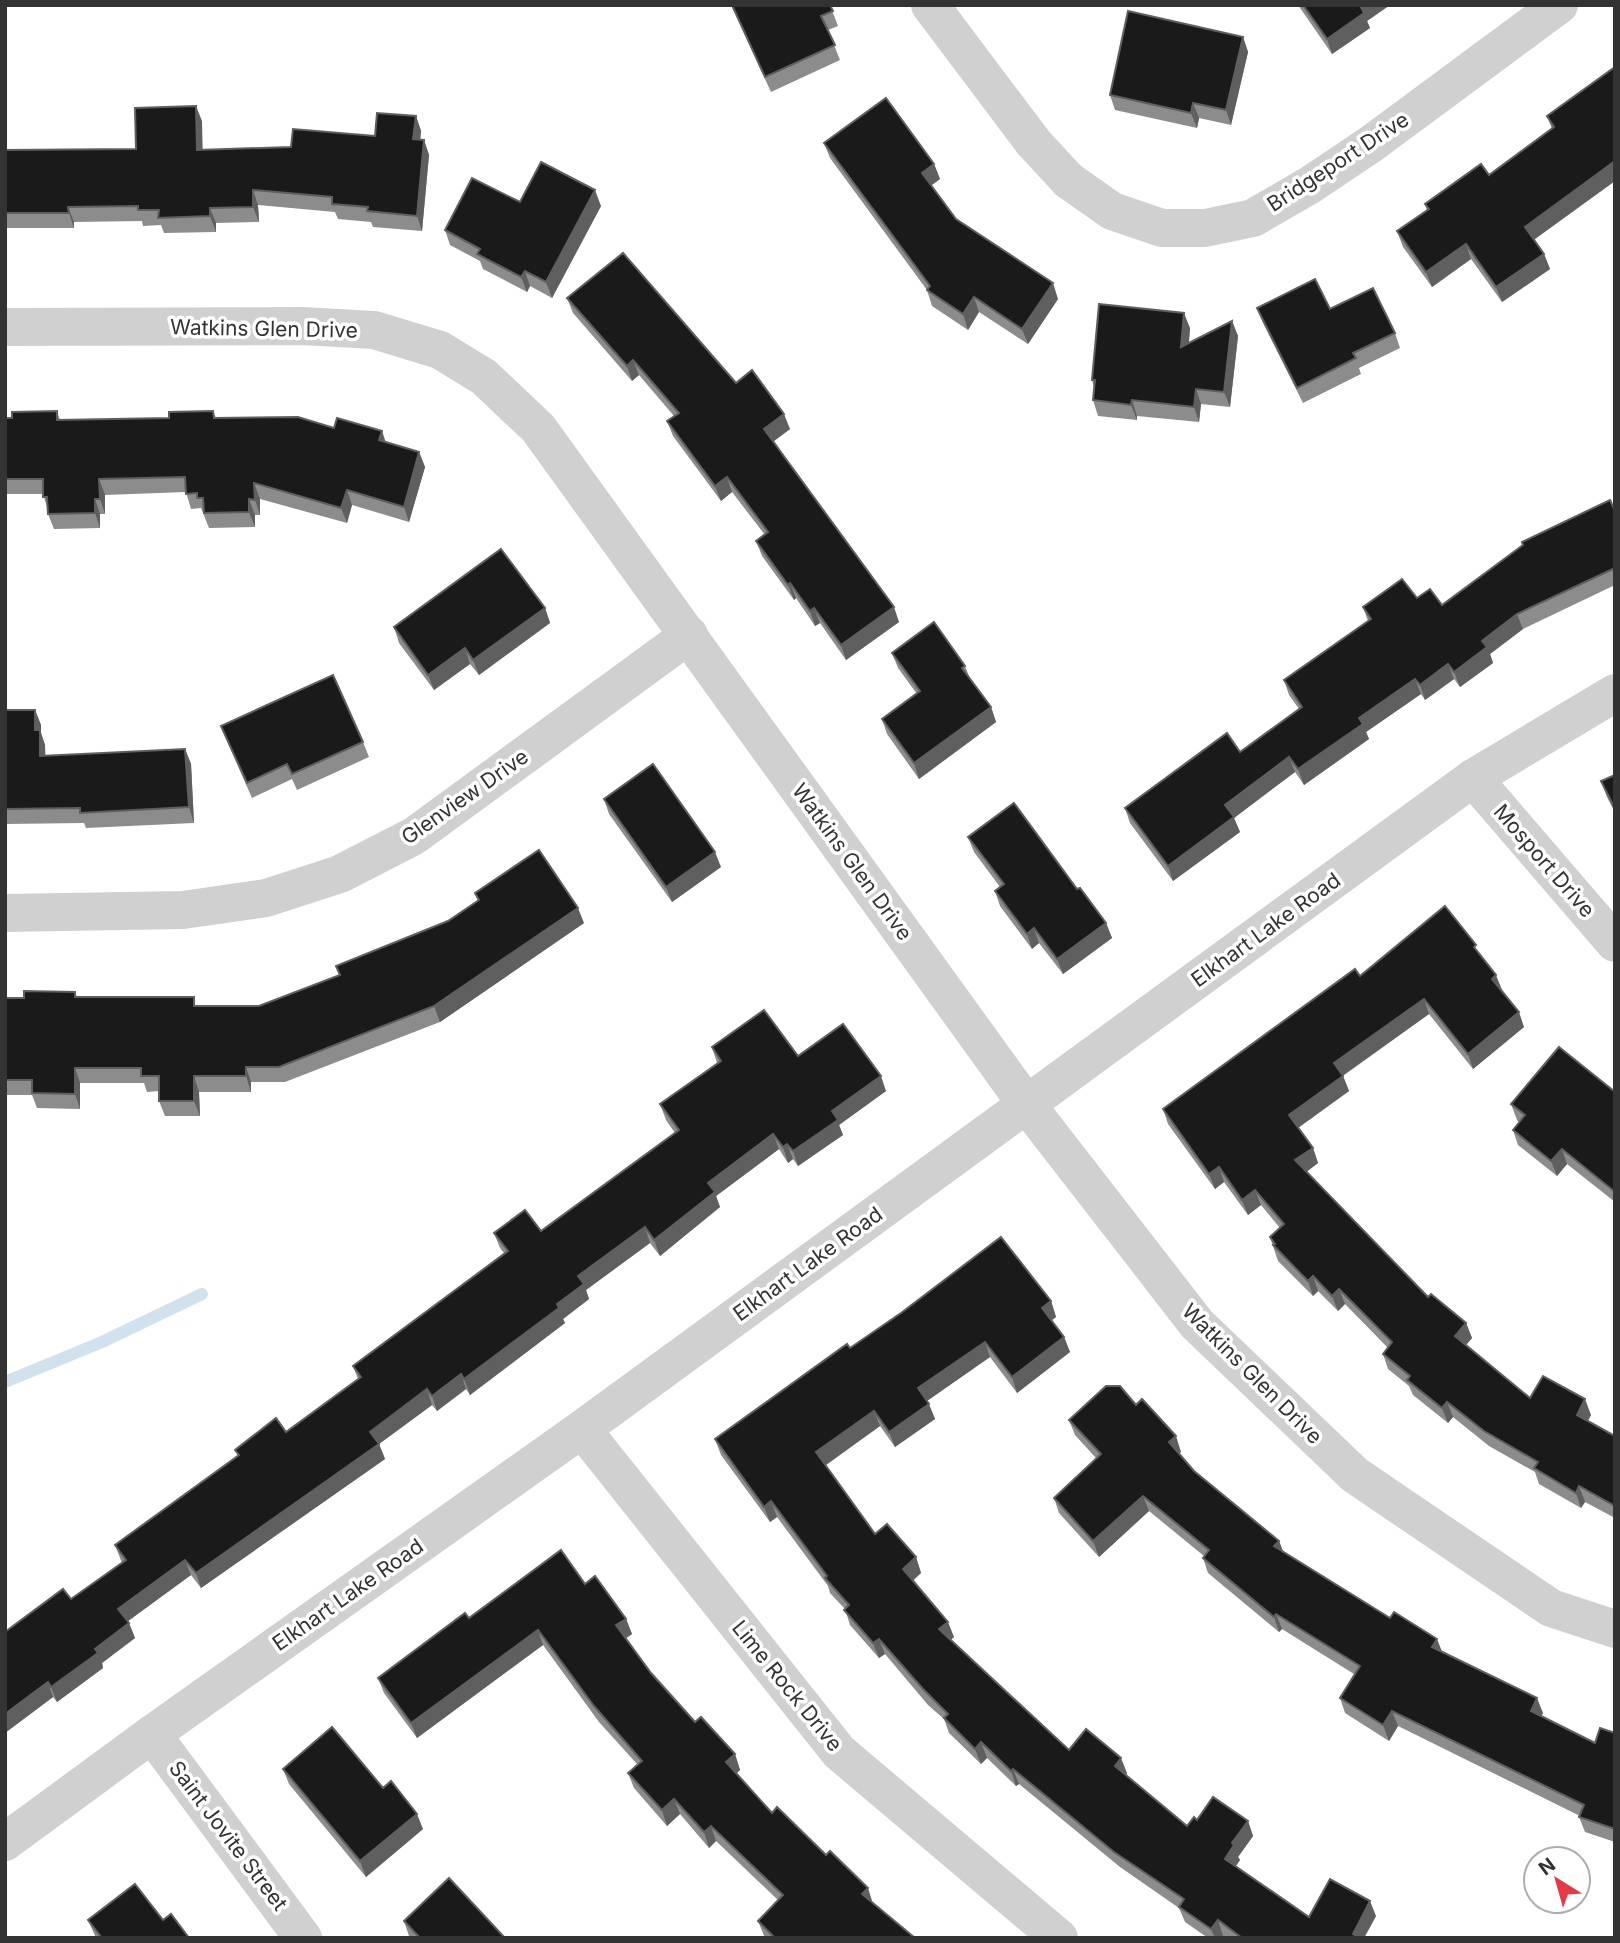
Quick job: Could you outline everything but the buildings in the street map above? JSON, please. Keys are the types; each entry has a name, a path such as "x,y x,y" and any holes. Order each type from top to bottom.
{"street":[{"name":"Bridgeport Drive","path":"930,5 1033,142 1068,180 1112,211 1162,228 1205,228 1253,218 1310,185 1371,144 1559,5"},
{"name":"Watkins Glen Drive","path":"5,327 302,326 374,330 440,350 484,377 538,428 1027,1105 1197,1324 1355,1475 1552,1608 1615,1629"},
{"name":"Glenview Drive","path":"5,913 183,910 266,898 341,874 414,836 689,635"},
{"name":"Elkhart Lake Road","path":"5,1842 152,1734 582,1429 1473,778 1615,693"},
{"name":"Mosport Drive","path":"1473,778 1615,943"},
{"name":"Lime Rock Drive","path":"582,1429 839,1752 1059,1938"},
{"name":"Saint Jovite Street","path":"152,1734 303,1938"}],"waterway":[{"path":"5,1382 102,1342 202,1294"}]}
